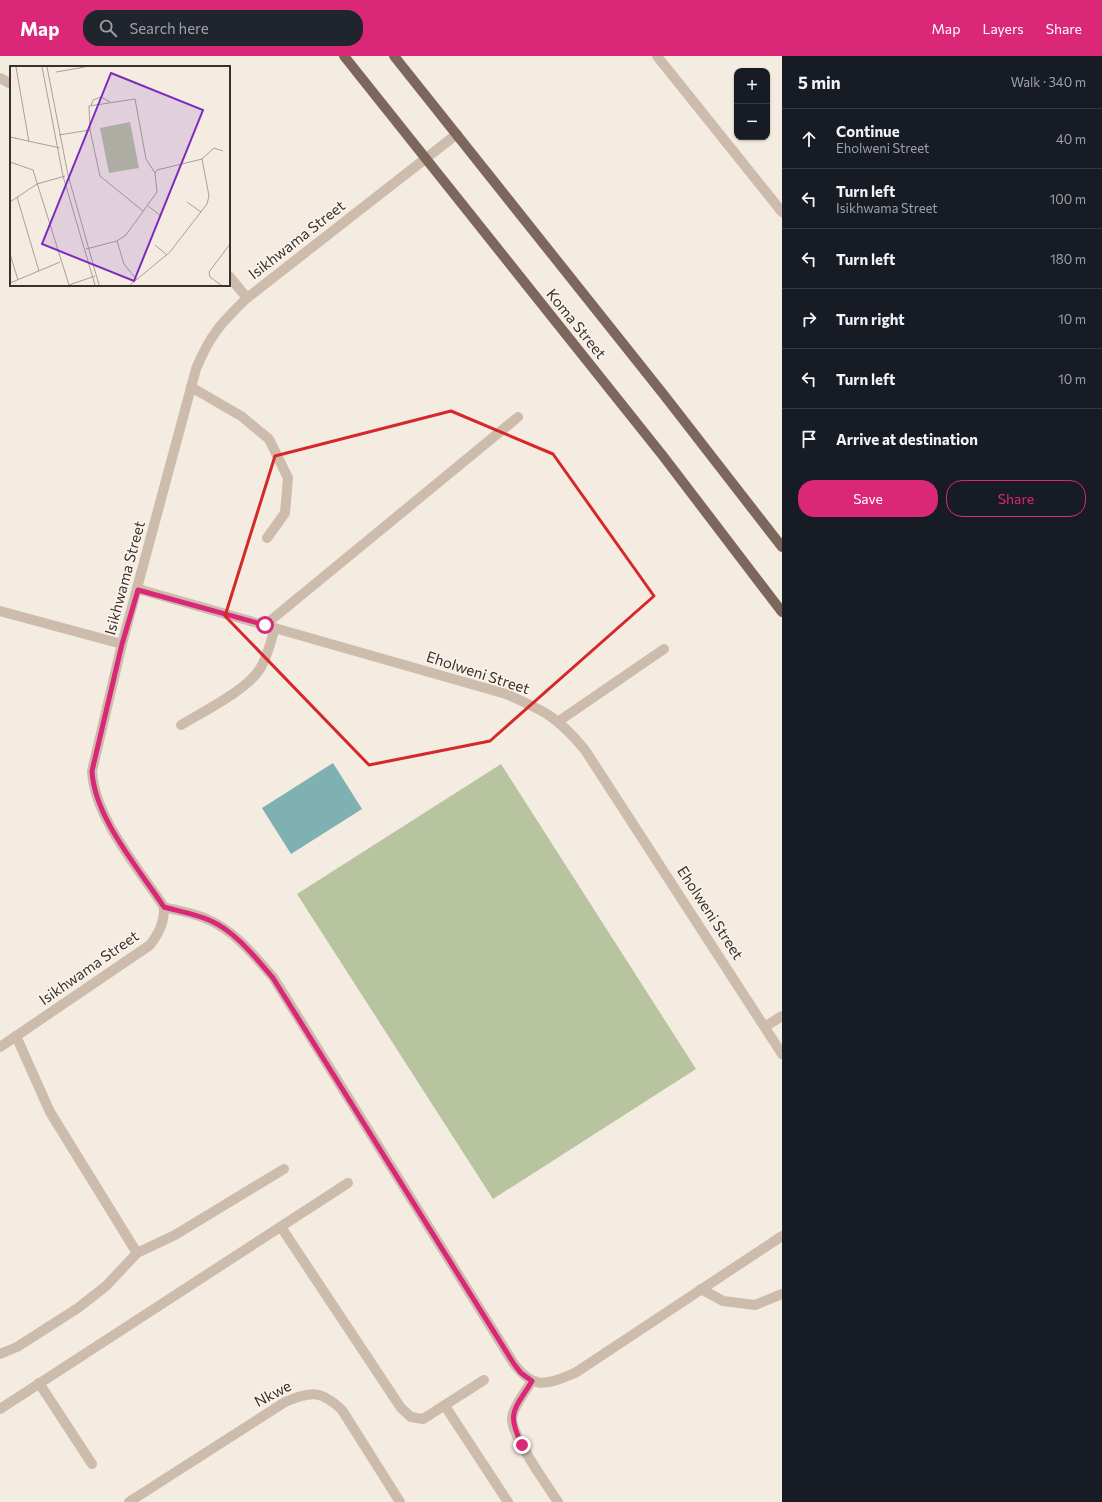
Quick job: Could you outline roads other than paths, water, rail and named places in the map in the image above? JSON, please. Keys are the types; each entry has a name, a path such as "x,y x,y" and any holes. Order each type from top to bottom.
{"main road":[{"name":"Koma Street","path":"344,56 663,456 782,612"},
{"name":"Koma Street","path":"394,56 664,395 782,548"}],"street":[{"path":"657,56 782,212"},
{"path":"0,78 10,83"},
{"name":"Isikhwama Street","path":"0,1047 150,945 158,934 164,921 164,907 103,815 92,783 92,771 122,644 138,590 191,387 206,345 220,325 247,298 456,134"},
{"path":"230,277 247,298"},
{"path":"191,387 241,416 270,439 288,478 285,513 268,538"},
{"path":"265,625 518,417"},
{"name":"Eholweni Street","path":"138,590 506,694 543,710 559,721 585,750 766,1026 782,1054"},
{"path":"0,612 122,644"},
{"path":"182,725 244,686 253,677 262,666 275,628"},
{"path":"559,721 664,649"},
{"path":"164,907 209,920 223,928 250,952 273,978 514,1364 521,1373 532,1381 541,1383 555,1381 575,1373 782,1236"},
{"path":"766,1026 782,1016"},
{"path":"16,1036 50,1112 137,1253"},
{"path":"0,1354 17,1348 78,1308 106,1286 137,1253 175,1235 284,1169"},
{"path":"0,1409 348,1183"},
{"path":"281,1227 401,1408 411,1417 423,1419 484,1380"},
{"path":"701,1289 723,1301 755,1305 782,1294"},
{"path":"532,1381 512,1419 522,1445 558,1502"},
{"path":"39,1383 92,1464"},
{"name":"Nkwe","path":"129,1502 285,1402 303,1395 313,1394 330,1398 342,1410 400,1502"},
{"path":"445,1406 508,1502"}],"water":[{"path":"333,763 362,809 291,854 262,808"}]}
